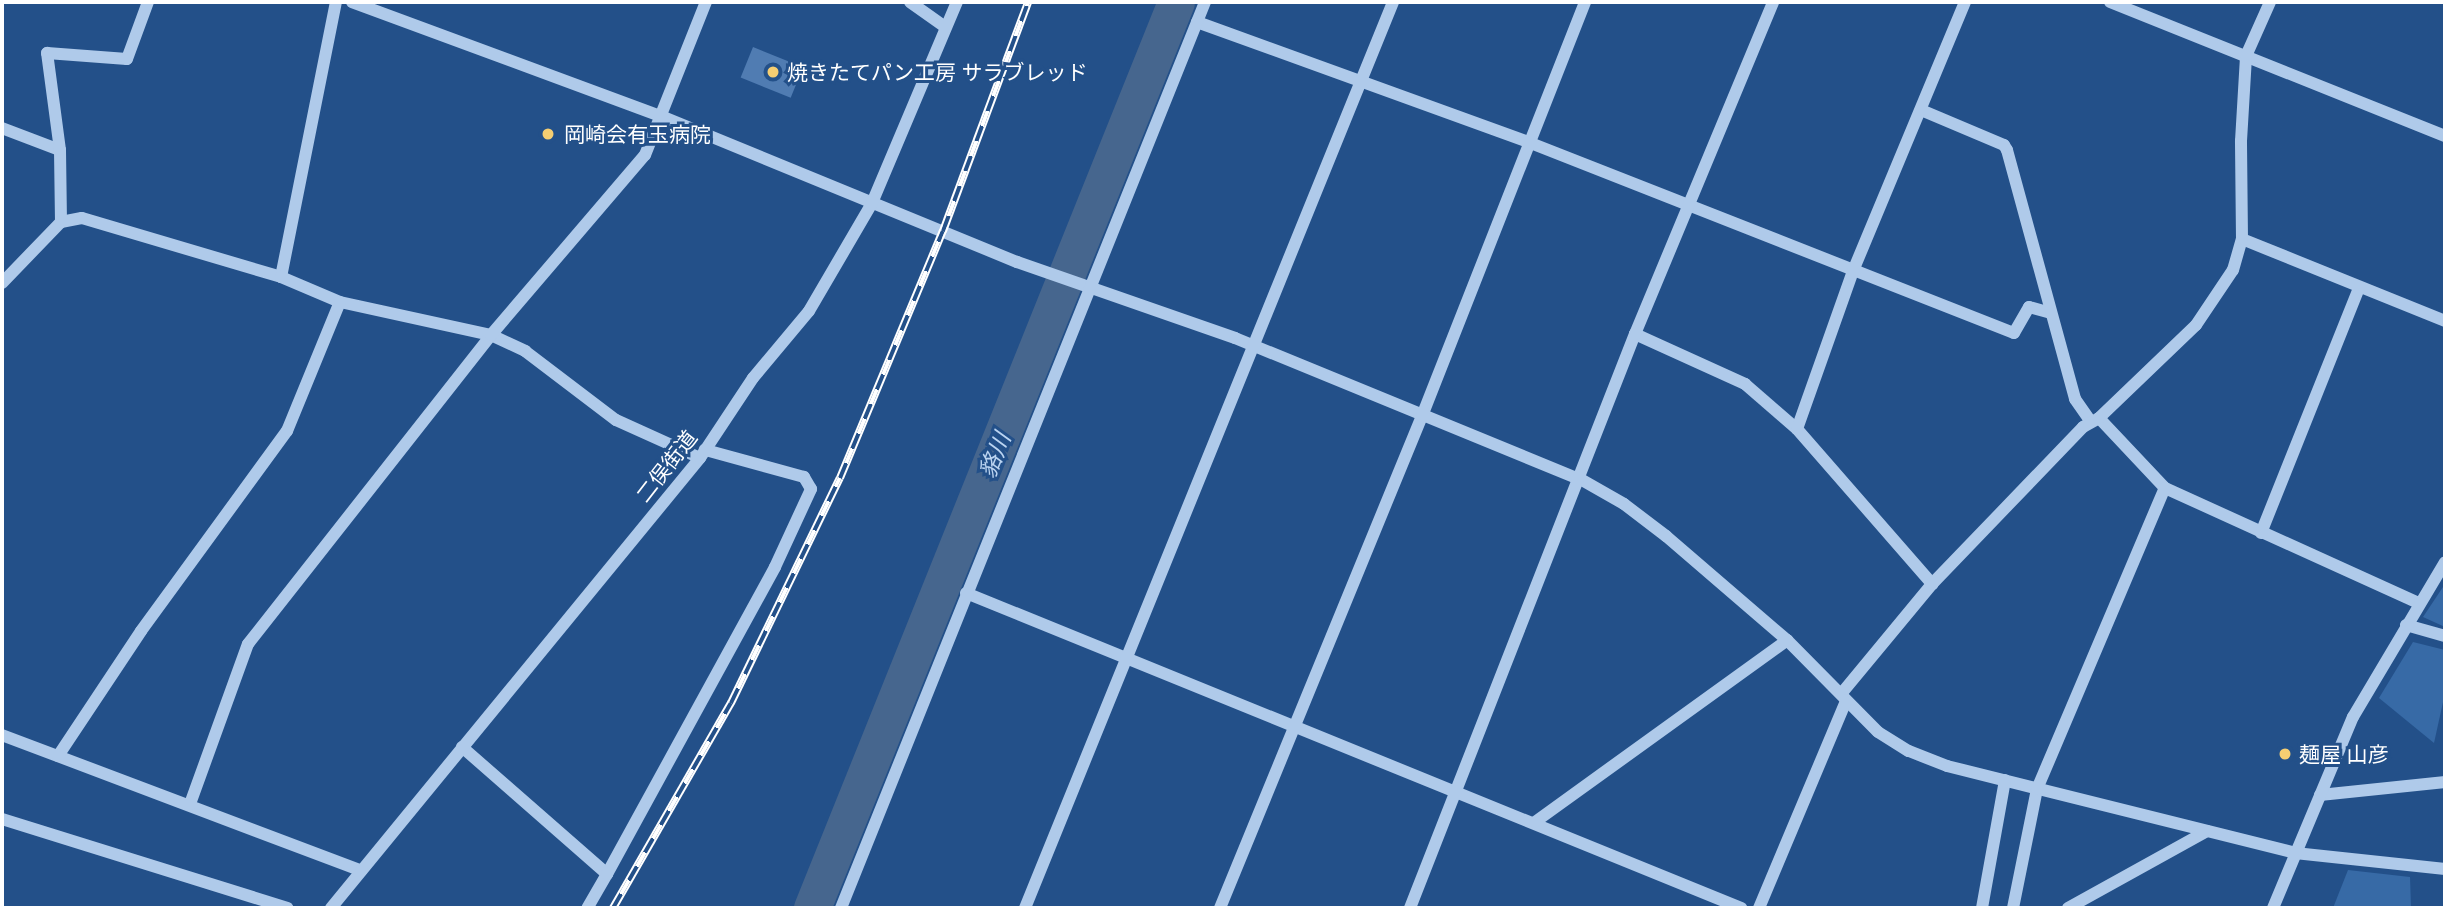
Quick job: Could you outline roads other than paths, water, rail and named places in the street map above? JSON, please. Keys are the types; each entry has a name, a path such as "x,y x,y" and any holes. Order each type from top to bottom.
{"street":[{"path":"61,222 60,150 47,53 127,60 148,2"},
{"path":"281,277 336,2"},
{"path":"352,2 661,117 1042,271 1251,345 1582,480 1624,504 1666,536 1787,640 1878,732 1909,751 2037,789 2295,853 2445,869"},
{"path":"190,804 248,643 491,335 645,155 706,2"},
{"path":"911,2 945,27"},
{"name":"二俣街道","path":"331,908 702,454 753,378 809,311 872,203 957,2"},
{"path":"841,908 1088,286 1205,2"},
{"path":"1025,908 1251,345 1393,2"},
{"path":"1220,908 1422,416 1585,2"},
{"path":"1410,908 1582,480 1636,334 1773,2"},
{"path":"1797,429 1853,271 1965,2"},
{"path":"2110,2 2445,136"},
{"path":"1759,908 1844,698 1932,584 2095,420 2196,325 2233,270 2242,239 2241,141 2246,57 2270,2"},
{"path":"1197,22 1528,142 2014,333 2029,307 2048,312"},
{"path":"1921,110 2004,145 2048,312 2075,400 2095,420 2165,488 2419,603"},
{"path":"2,128 60,150"},
{"path":"2,283 61,222 82,218 281,277 340,302 491,335 525,351 616,420 702,454 804,477 811,489 775,567 587,908"},
{"path":"2242,239 2445,321"},
{"path":"2261,533 2359,288"},
{"path":"58,756 141,631 287,431 340,302"},
{"path":"1636,334 1745,384 1797,429 1932,584"},
{"path":"2014,908 2037,789 2165,488"},
{"path":"2273,908 2353,717 2445,562"},
{"path":"965,593 1294,730 1458,790 1741,908"},
{"path":"2406,625 2445,636"},
{"path":"1535,822 1787,640"},
{"path":"2,735 361,871"},
{"path":"462,747 607,874"},
{"path":"1982,908 2005,780"},
{"path":"2320,795 2445,782"},
{"path":"2,818 286,908"},
{"path":"2067,908 2207,831"}],"waterway":[{"name":"貉川","path":"812,908 1176,2"}],"railway":[{"path":"613,908 731,703 840,478 943,231 1028,2"}],"place":[{"name":"焼きたてパン工房 サラブレッド","path":"773,72"},
{"name":"岡崎会有玉病院","path":"548,134"},
{"name":"麺屋 山彦","path":"2285,754"}]}
